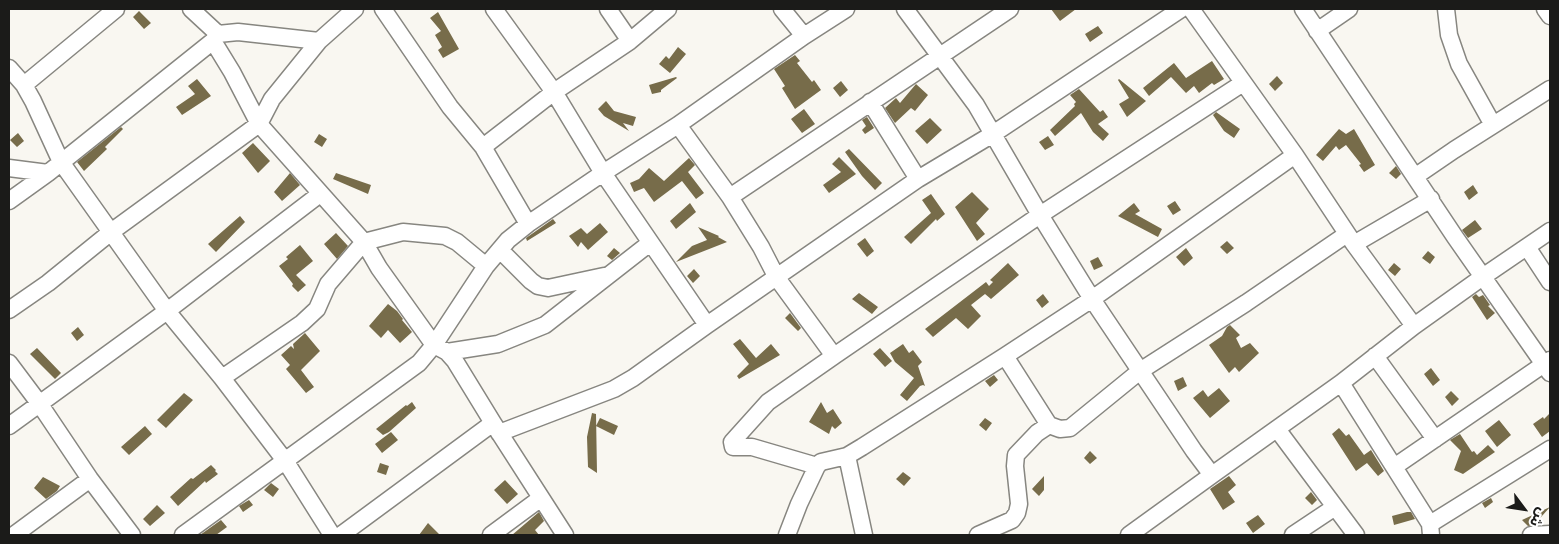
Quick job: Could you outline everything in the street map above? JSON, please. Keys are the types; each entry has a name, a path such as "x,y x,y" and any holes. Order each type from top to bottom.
{"street":[{"path":"24,85 116,9"},
{"path":"191,9 216,38 259,124 364,242 379,268 440,348 455,361 565,535"},
{"path":"9,310 48,283 111,232 259,124 272,99 319,41 355,9"},
{"path":"383,9 450,107 483,147 528,224"},
{"path":"494,9 554,92 603,173 707,325"},
{"path":"608,9 630,41"},
{"path":"483,147 554,92 630,41 668,9"},
{"path":"782,9 804,36"},
{"path":"183,535 286,462 440,348 486,266 508,240 528,224 678,125 804,36 846,9"},
{"path":"905,9 976,105 1040,215 1092,299 1212,475"},
{"path":"730,197 1010,9"},
{"path":"341,535 496,428 614,389 633,378 918,179 993,134 1181,9"},
{"path":"1191,9 1414,326"},
{"path":"1303,9 1455,237 1548,366 1394,467"},
{"path":"1317,31 1349,9"},
{"path":"1446,9 1449,35 1459,64 1493,124"},
{"path":"1545,9 1550,16"},
{"path":"9,201 48,173 216,38 238,32 319,41"},
{"path":"9,68 24,85 61,162 167,311 222,378 286,462 332,535"},
{"path":"817,466 752,447 733,447 732,442 768,402 1040,215 1243,83"},
{"path":"1416,176 1493,124 1550,89"},
{"path":"870,102 918,179"},
{"path":"678,125 730,197 761,247 777,278 834,356"},
{"path":"787,535 799,504 817,466 821,462 847,456 1005,356 1092,299 1295,155"},
{"path":"9,168 48,173"},
{"path":"9,426 167,311 320,194"},
{"path":"1005,356 1049,424 1060,429 1070,428 1140,371 1246,303 1351,239 1431,199"},
{"path":"1130,535 1341,383 1414,326 1550,231"},
{"path":"222,378 302,323 316,309 328,284 364,242 402,232 445,236 457,242 486,266"},
{"path":"440,348 498,344 545,325 650,243"},
{"path":"1527,247 1550,282"},
{"path":"500,250 531,282 538,286 548,288 608,275"},
{"path":"1375,356 1436,439"},
{"path":"9,363 39,403 90,479 132,535"},
{"path":"1341,383 1431,529 1550,449"},
{"path":"978,535 1012,520 1017,513 1019,504 1015,466 1016,455 1037,433 1049,424"},
{"path":"1277,429 1356,535"},
{"path":"847,456 864,535"},
{"path":"14,535 90,479"},
{"path":"491,535 541,498"},
{"path":"1293,535 1335,507"},
{"path":"1531,535 1550,534"}],"building":[{"path":"1051,9 1076,9 1060,21"},
{"path":"139,11 151,23 144,29 133,17"},
{"path":"438,12 459,49 443,58 438,50 442,47 435,35 441,31 430,18"},
{"path":"1098,26 1103,33 1090,42 1085,34"},
{"path":"678,47 686,54 670,73 659,64 666,56 669,59"},
{"path":"795,55 800,61 797,63 821,90 795,109 782,88 785,86 774,69"},
{"path":"1212,61 1224,79 1214,85 1212,83 1199,93 1194,86 1186,93 1171,77 1149,96 1143,88 1174,63 1186,78"},
{"path":"1277,76 1283,83 1275,91 1269,84"},
{"path":"676,77 661,92 652,94 649,85"},
{"path":"197,79 211,96 182,115 176,107 195,94 188,86"},
{"path":"1119,79 1146,101 1127,117 1119,104 1129,98"},
{"path":"841,81 848,90 840,97 833,88"},
{"path":"916,84 928,95 915,111 911,108 895,123 885,108 896,98 900,103"},
{"path":"1079,89 1100,112 1103,110 1108,117 1098,124 1109,134 1103,141 1093,132 1081,113 1055,136 1050,130 1075,106 1076,102 1070,95"},
{"path":"606,101 614,111 636,117 633,126 623,123 629,131 604,116 598,109"},
{"path":"804,109 815,124 802,133 791,119"},
{"path":"1216,112 1240,129 1234,138 1224,131 1213,115"},
{"path":"867,117 874,128 865,134 862,130 866,126 862,120"},
{"path":"930,118 942,130 927,144 915,131"},
{"path":"121,127 123,129 105,147 107,149 84,171 77,162"},
{"path":"1339,129 1346,134 1354,129 1375,165 1364,172 1359,165 1361,164 1346,145 1339,150 1336,146 1323,161 1316,155"},
{"path":"18,133 24,141 17,147 10,140"},
{"path":"319,134 327,139 322,147 314,142"},
{"path":"1048,136 1054,145 1045,150 1039,142"},
{"path":"253,143 270,161 258,173 242,153"},
{"path":"849,149 882,183 875,190 862,176 845,152"},
{"path":"839,157 856,174 829,193 823,185 841,172 832,164"},
{"path":"689,158 695,165 688,172 704,193 696,199 682,181 654,202 644,188 634,192 630,183 639,179 649,168 664,181"},
{"path":"1396,166 1401,174 1396,179 1389,173"},
{"path":"290,173 300,185 282,201 274,192"},
{"path":"336,173 371,185 368,194 333,179"},
{"path":"1473,185 1478,193 1469,200 1464,192"},
{"path":"972,192 989,209 976,223 985,234 977,241 955,207"},
{"path":"931,194 945,214 937,221 936,219 911,244 904,237 931,213 922,200"},
{"path":"1175,201 1181,210 1173,215 1167,206"},
{"path":"690,203 696,212 676,229 670,221"},
{"path":"1134,203 1140,211 1135,214 1162,229 1158,237 1118,216"},
{"path":"240,216 245,222 216,252 208,244"},
{"path":"553,219 556,223 527,241 526,238"},
{"path":"1475,220 1482,229 1468,238 1462,230"},
{"path":"600,223 608,232 588,250 581,242 578,247 569,236 581,228 587,234"},
{"path":"698,227 719,236 727,242 676,262 692,246 707,240"},
{"path":"336,233 348,246 337,259 324,244"},
{"path":"865,238 874,251 867,257 857,244"},
{"path":"1227,241 1234,248 1227,254 1220,247"},
{"path":"300,245 313,261 296,275 306,285 298,292 279,266"},
{"path":"614,248 620,253 612,260 607,256"},
{"path":"1186,248 1193,258 1184,266 1176,257"},
{"path":"1428,251 1435,257 1430,264 1422,258"},
{"path":"1098,257 1103,266 1094,270 1090,261"},
{"path":"1008,263 1019,275 991,299 985,294 971,305 981,316 968,329 956,318 933,337 925,329 986,282 989,286 993,282 990,280"},
{"path":"1394,263 1401,269 1395,276 1388,270"},
{"path":"694,269 700,276 693,283 687,276"},
{"path":"859,293 878,307 872,314 852,299"},
{"path":"1043,294 1049,302 1042,308 1036,300"},
{"path":"1476,294 1479,297 1483,295 1490,305 1488,306 1495,313 1487,320 1472,297"},
{"path":"388,304 397,311 412,332 400,343 388,330 381,338 369,326"},
{"path":"790,313 801,328 798,331 785,318"},
{"path":"1230,325 1240,335 1236,338 1241,348 1250,343 1259,353 1239,372 1235,367 1229,373 1209,345 1222,336"},
{"path":"78,327 84,335 77,341 71,333"},
{"path":"305,333 320,351 301,370 314,387 306,393 286,369 290,365 281,355 291,346 294,349 293,344"},
{"path":"740,339 756,358 771,344 780,355 739,379 737,376 749,364 733,344"},
{"path":"903,344 909,353 913,350 922,362 918,366 925,386 920,386 907,401 900,395 914,378 895,362 890,353"},
{"path":"37,348 61,373 55,379 30,354"},
{"path":"880,348 892,361 885,367 873,354"},
{"path":"1431,368 1440,380 1433,386 1424,374"},
{"path":"994,375 998,380 990,387 985,381"},
{"path":"1183,377 1187,386 1178,391 1174,381"},
{"path":"1219,388 1230,401 1210,418 1193,398 1203,390 1208,397"},
{"path":"1451,391 1459,399 1452,406 1445,397"},
{"path":"184,393 193,400 166,428 157,420"},
{"path":"412,402 416,408 389,432 383,435 376,429 406,405"},
{"path":"821,402 827,413 833,409 842,423 835,429 832,426 829,434 809,422"},
{"path":"592,413 596,414 597,473 588,467 587,437"},
{"path":"1550,413 1550,431 1542,437 1533,424 1543,417 1544,419"},
{"path":"600,418 618,426 614,435 596,426"},
{"path":"985,418 992,423 986,431 979,425"},
{"path":"1499,420 1511,435 1497,447 1485,431"},
{"path":"145,426 152,434 129,455 121,447"},
{"path":"1339,428 1346,436 1349,434 1364,455 1371,450 1384,471 1378,476 1367,463 1356,471 1332,434"},
{"path":"391,432 398,440 382,453 375,444"},
{"path":"1460,434 1472,452 1474,451 1477,455 1488,445 1495,452 1463,474 1454,470 1461,451 1450,440"},
{"path":"1090,451 1097,458 1090,464 1084,458"},
{"path":"380,463 389,466 386,475 377,472"},
{"path":"211,465 218,474 206,483 205,481 178,506 170,497 191,478 193,479"},
{"path":"903,472 911,478 904,486 896,479"},
{"path":"1044,476 1044,490 1039,496 1032,489"},
{"path":"1229,476 1236,485 1228,492 1235,502 1223,510 1210,489"},
{"path":"43,477 60,486 57,491 46,499 34,488"},
{"path":"505,480 518,494 507,504 494,490"},
{"path":"271,483 279,489 273,497 264,490"},
{"path":"1311,492 1317,500 1312,505 1305,498"},
{"path":"1491,498 1493,502 1485,508 1482,503"},
{"path":"249,500 253,505 243,512 239,506"},
{"path":"157,505 165,513 150,526 143,519"},
{"path":"1550,507 1534,525 1528,526 1522,520"},
{"path":"539,512 544,521 535,530 539,535 512,535"},
{"path":"1411,512 1415,519 1394,525 1392,516"},
{"path":"1258,515 1265,524 1253,533 1246,523"},
{"path":"221,520 227,527 216,535 200,535"},
{"path":"428,523 440,535 419,535"}]}
